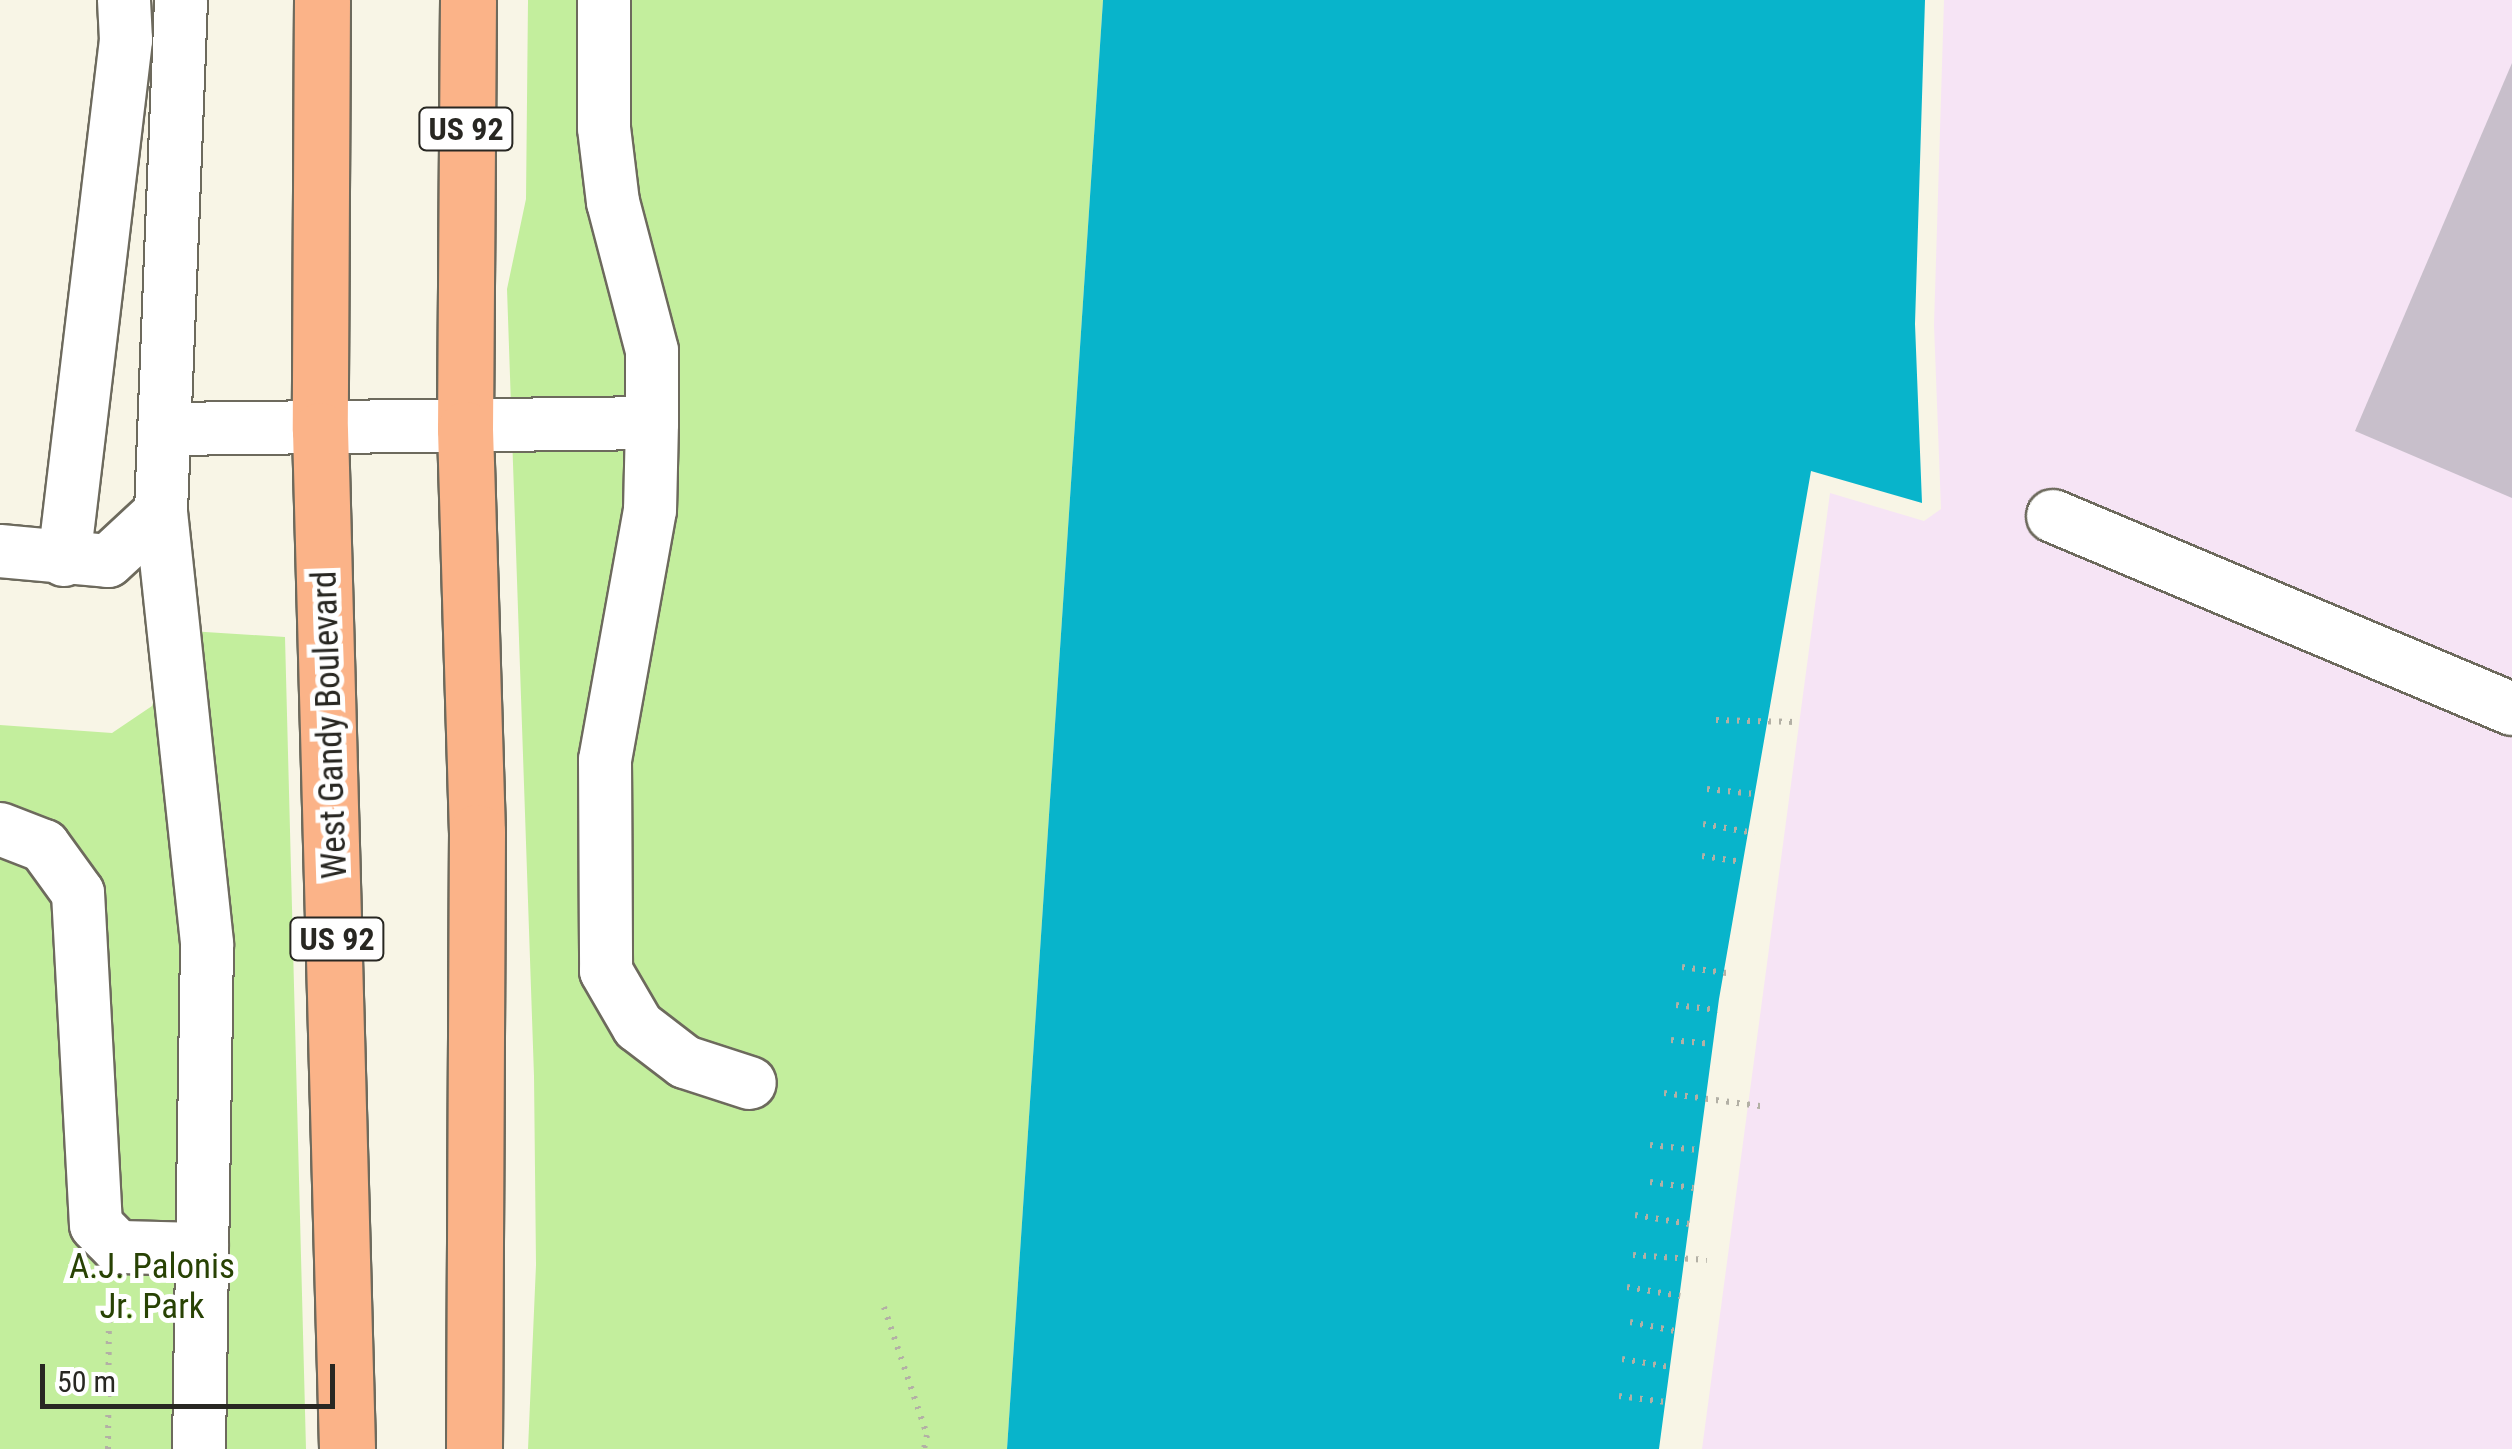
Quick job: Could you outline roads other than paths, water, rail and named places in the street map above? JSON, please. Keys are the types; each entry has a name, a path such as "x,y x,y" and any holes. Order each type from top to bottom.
{"highway":[{"name":"West Gandy Boulevard","path":"322,0 320,430 347,1449"},
{"name":"US 92","path":"468,0 465,429 477,832 474,1449"}],"street":[{"path":"64,560 126,40 124,0"},
{"path":"182,0 161,512 207,944 199,1449"},
{"path":"604,0 606,146 613,202 652,350 650,510 605,760 606,971 638,1026 685,1062 750,1083"},
{"path":"166,429 465,429 652,423"},
{"path":"0,551 108,562 161,512"},
{"path":"2054,516 2512,709"},
{"path":"0,829 44,846 78,893 96,1225 118,1247 202,1248"}],"water":[{"path":"1103,0 1925,0 1915,324 1922,503 1811,471 1719,999 1659,1449 1007,1449"}],"park label":[{"name":"A.J. Palonis Jr. Park","path":"152,1287"}]}
